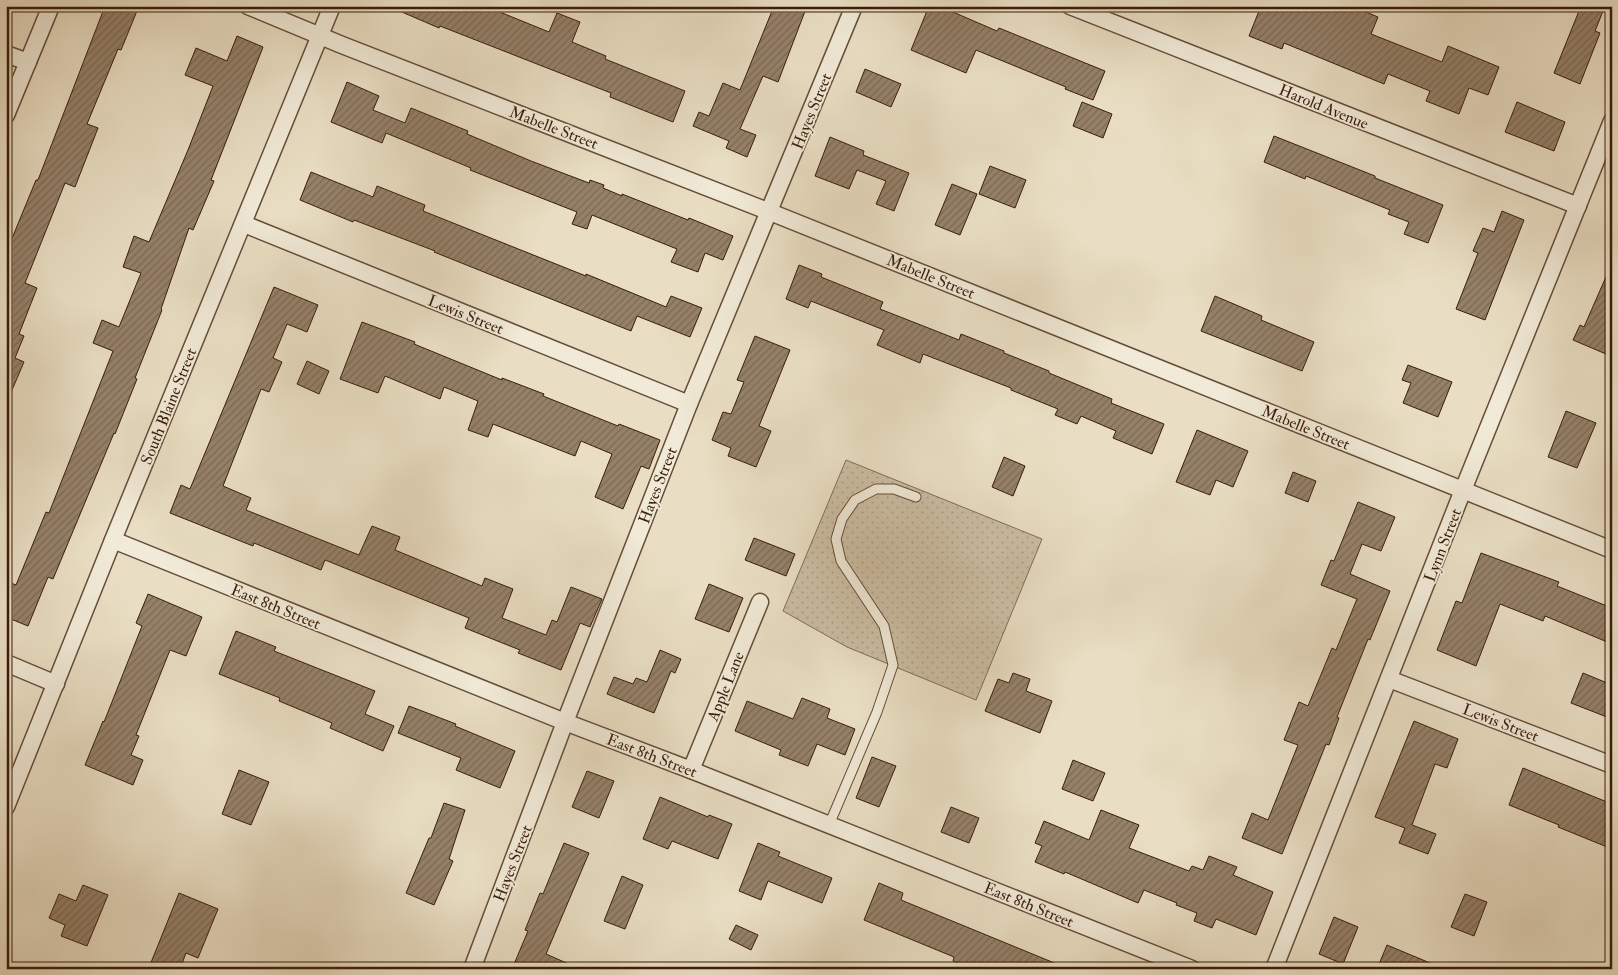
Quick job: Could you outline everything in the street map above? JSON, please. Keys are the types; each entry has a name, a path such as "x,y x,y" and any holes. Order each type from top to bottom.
{"street":[{"path":"6,115 51,6"},
{"name":"Mabelle Street","path":"248,6 770,212 1612,550"},
{"name":"South Blaine Street","path":"6,806 332,6"},
{"name":"Hayes Street","path":"472,969 565,722 689,404 854,6"},
{"name":"Harold Avenue","path":"1070,6 1578,206"},
{"path":"6,54 28,62"},
{"name":"Lynn Street","path":"1274,969 1463,490 1612,121"},
{"name":"Lewis Street","path":"244,224 689,404"},
{"name":"East 8th Street","path":"113,540 565,722 1192,969"},
{"name":"Apple Lane","path":"690,770 760,602"},
{"path":"6,663 56,684"},
{"name":"Lewis Street","path":"1390,679 1612,766"}],"lane":[{"path":"829,825 877,712 893,665 884,626 840,561 836,539 842,519 855,500 876,489 894,489 916,497"}],"shaded area":[{"path":"846,460 1042,539 976,700 847,647 783,611"}],"building":[{"path":"105,6 139,6 121,50 118,49 87,124 98,128 75,187 65,183 25,283 37,288 19,334 24,336 15,358 24,362 6,404 6,253 36,180 38,180"},
{"path":"388,6 485,6 549,32 557,13 580,22 572,42 606,56 605,59 685,91 673,122 610,97 611,93 440,26 439,28"},
{"path":"774,6 807,6 778,82 763,76 740,129 756,135 747,157 726,148 729,141 693,126 699,112 709,116 723,83 740,90"},
{"path":"929,6 939,6 997,31 999,28 1105,71 1093,100 976,50 966,73 911,50"},
{"path":"1261,6 1352,6 1378,17 1371,34 1442,62 1448,46 1499,67 1488,95 1469,88 1459,114 1426,101 1430,91 1388,74 1384,84 1284,43 1282,49 1249,36"},
{"path":"1581,6 1605,6 1595,31 1600,33 1580,84 1554,73"},
{"path":"237,36 263,47 211,180 214,181 193,230 189,228 162,310 115,434 53,579 48,577 28,626 6,617 6,581 16,585 46,512 49,513 113,351 93,343 102,320 119,327 141,273 123,267 134,236 149,242 213,86 185,75 196,48 227,61"},
{"path":"865,69 901,84 891,107 856,92"},
{"path":"347,82 379,96 373,110 405,123 411,108 468,131 467,134 531,161 589,183 590,180 604,185 603,188 622,196 622,194 688,220 689,218 733,236 723,260 705,253 698,272 671,262 677,249 592,215 587,229 572,224 577,212 470,170 471,168 386,133 382,143 331,122"},
{"path":"1082,102 1112,114 1103,138 1073,126"},
{"path":"1517,102 1565,122 1554,151 1505,132"},
{"path":"1274,136 1443,205 1428,243 1404,234 1409,222 1388,214 1390,210 1306,176 1305,179 1264,162"},
{"path":"830,137 864,151 863,155 909,173 894,211 876,204 886,181 857,170 849,189 815,176"},
{"path":"990,166 1026,180 1015,208 979,194"},
{"path":"311,172 373,197 377,186 425,205 423,211 666,307 671,296 702,308 690,337 637,316 631,331 435,251 354,220 353,222 300,200"},
{"path":"952,184 977,194 960,235 935,225"},
{"path":"1502,211 1524,220 1485,320 1456,309 1478,253 1473,251 1483,228 1494,232"},
{"path":"1612,263 1612,342 1606,354 1573,340 1580,325 1584,327"},
{"path":"799,265 822,274 821,277 883,302 880,309 959,340 961,334 1004,351 1004,353 1049,371 1049,373 1112,399 1111,403 1164,424 1152,454 1113,438 1116,431 1081,416 1077,424 1055,415 1058,409 1011,390 1011,388 923,354 920,363 877,345 884,330 811,301 808,308 786,299"},
{"path":"274,287 318,305 307,332 287,324 273,358 282,362 269,392 261,389 223,486 251,498 246,510 359,555 372,526 400,537 395,550 482,586 485,578 513,589 502,618 546,635 552,620 557,622 571,587 602,599 590,627 580,623 561,670 518,653 520,650 465,628 469,618 325,560 321,570 254,543 253,546 170,513 181,485 190,489"},
{"path":"1215,296 1262,316 1261,320 1314,342 1302,371 1201,331"},
{"path":"362,322 415,342 414,344 502,380 502,378 544,394 543,396 618,426 619,424 660,440 649,469 641,466 623,509 595,497 612,454 581,441 575,456 493,424 488,437 468,430 478,401 444,387 440,399 385,376 378,393 340,379"},
{"path":"755,336 790,350 759,426 771,431 756,467 728,456 731,448 712,440 723,412 731,414 744,382 737,380"},
{"path":"307,361 329,371 319,394 297,384"},
{"path":"1408,365 1452,382 1438,417 1403,403 1411,383 1402,380"},
{"path":"1566,411 1596,423 1577,468 1548,457"},
{"path":"1197,430 1248,451 1233,487 1216,480 1210,495 1176,482"},
{"path":"1004,457 1025,466 1013,496 992,487"},
{"path":"1293,472 1316,481 1308,502 1285,493"},
{"path":"1358,502 1395,517 1381,551 1362,544 1350,574 1390,591 1370,640 1368,639 1337,717 1339,718 1329,745 1326,744 1282,854 1242,838 1252,813 1268,820 1298,745 1284,740 1299,702 1308,706 1332,648 1336,650 1357,599 1321,585 1331,560 1334,561"},
{"path":"754,538 795,554 786,576 745,560"},
{"path":"1481,553 1559,582 1557,586 1612,608 1612,644 1545,616 1543,621 1500,604 1476,666 1437,650 1456,601 1462,603"},
{"path":"709,584 743,598 729,632 695,619"},
{"path":"148,594 202,617 186,656 170,650 136,735 139,736 131,755 143,760 133,785 85,765 142,626 136,623"},
{"path":"236,631 276,647 274,651 375,691 365,714 394,726 383,751 330,728 332,723 279,701 280,698 219,674"},
{"path":"660,650 681,659 675,673 671,671 654,713 607,694 614,677 633,684 636,678 647,682"},
{"path":"1013,673 1030,679 1026,691 1052,701 1040,733 985,711 998,679 1009,683"},
{"path":"1583,673 1612,685 1612,719 1571,703"},
{"path":"802,698 830,709 827,718 855,729 845,755 817,744 808,766 779,755 781,750 735,731 747,701 793,719"},
{"path":"409,706 456,724 455,726 515,751 500,788 456,770 461,758 398,733"},
{"path":"1414,721 1458,739 1447,768 1435,764 1412,825 1436,834 1428,854 1399,843 1405,828 1375,817"},
{"path":"872,757 896,766 879,807 856,798"},
{"path":"1073,760 1105,773 1093,801 1062,789"},
{"path":"1523,768 1612,804 1612,849 1509,805"},
{"path":"239,770 269,782 251,825 222,814"},
{"path":"587,771 614,781 599,818 572,807"},
{"path":"660,797 708,817 709,815 732,824 718,859 672,841 668,849 643,839"},
{"path":"444,803 465,810 449,859 453,861 434,905 406,893 429,838 431,838"},
{"path":"951,807 979,818 969,843 941,832"},
{"path":"1101,810 1139,825 1129,848 1189,871 1192,866 1203,870 1209,856 1237,867 1233,875 1273,892 1256,935 1216,919 1212,928 1194,921 1197,913 1144,890 1138,903 1065,872 1064,874 1035,862 1042,846 1035,843 1044,821 1089,840"},
{"path":"564,843 589,853 546,954 580,969 512,969 528,931 525,930 540,893 543,894"},
{"path":"758,843 780,852 778,856 832,878 822,903 768,881 761,900 739,891"},
{"path":"622,876 643,885 625,929 604,921"},
{"path":"879,883 903,893 901,900 1069,969 999,969 985,963 982,969 972,969 953,961 954,957 864,920"},
{"path":"83,885 108,895 87,946 61,936 65,925 49,918 59,894 76,901"},
{"path":"179,893 218,909 198,958 186,953 180,969 160,969 150,965"},
{"path":"1465,894 1487,902 1474,936 1451,927"},
{"path":"1334,917 1358,927 1343,964 1319,954"},
{"path":"736,925 758,935 751,950 729,939"},
{"path":"1387,945 1442,968 1442,969 1377,969"}]}
